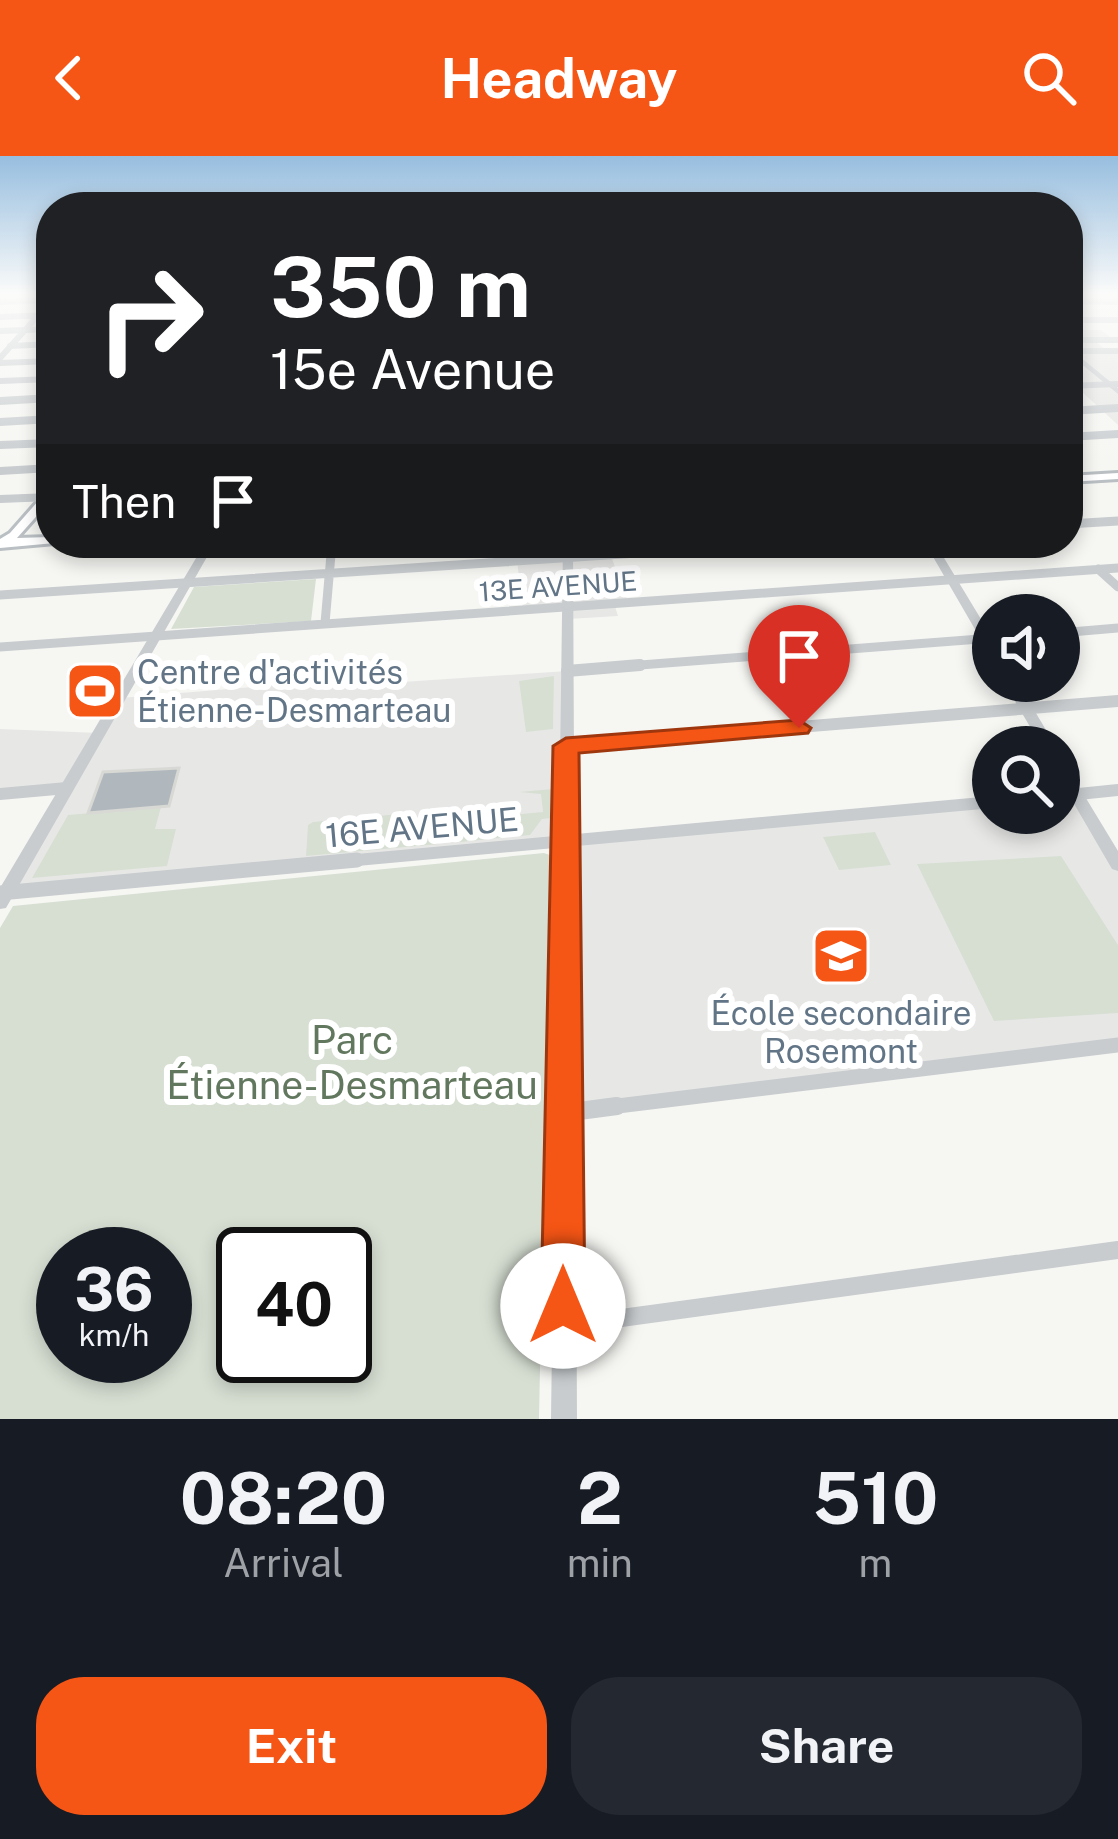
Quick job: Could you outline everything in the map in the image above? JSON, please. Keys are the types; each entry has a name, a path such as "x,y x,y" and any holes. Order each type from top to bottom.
{"main road":[{"path":"1083,478 1118,476"},
{"path":"0,559 6,541 36,510"}],"street":[{"path":"0,361 36,361"},
{"path":"1083,362 1115,387"},
{"path":"0,381 36,380"},
{"path":"1083,386 1115,387"},
{"path":"0,401 36,399"},
{"path":"1083,410 1118,408"},
{"path":"0,422 36,420"},
{"path":"1083,436 1118,434"},
{"path":"0,445 36,443"},
{"path":"0,471 36,469"},
{"path":"0,499 36,497"},
{"path":"1083,523 1118,521"},
{"path":"2,896 201,558"},
{"path":"325,623 331,558"},
{"path":"0,595 329,574 488,558"},
{"path":"564,1419 568,558"},
{"path":"939,558 972,612"},
{"name":"13E AVENUE","path":"0,647 1118,568"},
{"path":"1099,569 1118,587"},
{"path":"1080,631 1118,628"},
{"path":"567,671 972,643"},
{"path":"566,746 1118,701"},
{"path":"1022,702 1036,726"},
{"path":"0,794 67,788"},
{"path":"1080,794 1118,790"},
{"name":"16E AVENUE","path":"2,896 972,804"},
{"path":"1080,813 1118,865"},
{"path":"564,1113 1118,1045"},
{"path":"563,1326 1118,1250"}],"shaded area":[{"path":"1083,353 1118,353 1118,425 1083,393"},
{"path":"612,558 628,602 614,603 618,616 568,619 568,607 523,609 517,561"},
{"path":"567,671 566,840 972,804 972,834 1080,834 1080,801 1118,865 1118,1046 564,1113 565,841 6,893 66,789 0,794 0,729 99,733 120,698 313,682 343,686"}],"green space":[{"path":"316,579 311,621 171,629 194,587"},
{"path":"554,676 553,729 526,732 519,681"},
{"path":"553,789 552,818 542,819 530,835 460,842 447,831 460,832 491,817 543,812 541,794 519,792"},
{"path":"161,807 155,829 176,829 167,866 32,878 68,815"},
{"path":"410,813 439,844 306,856 308,825 313,822"},
{"path":"875,832 891,865 839,870 823,837"},
{"name":"Parc Étienne-Desmarteau","path":"550,855 539,1419 0,1419 0,928 13,906"},
{"path":"1061,856 1118,945 1118,1013 994,1021 917,864"}],"building":[{"path":"179,768 169,806 88,813 103,772"}],"place":[{"name":"Centre d'activités Étienne-Desmarteau","path":"95,691"},
{"name":"École secondaire Rosemont","path":"841,956"}],"route":[{"path":"563,1306 566,746 799,728"}]}
